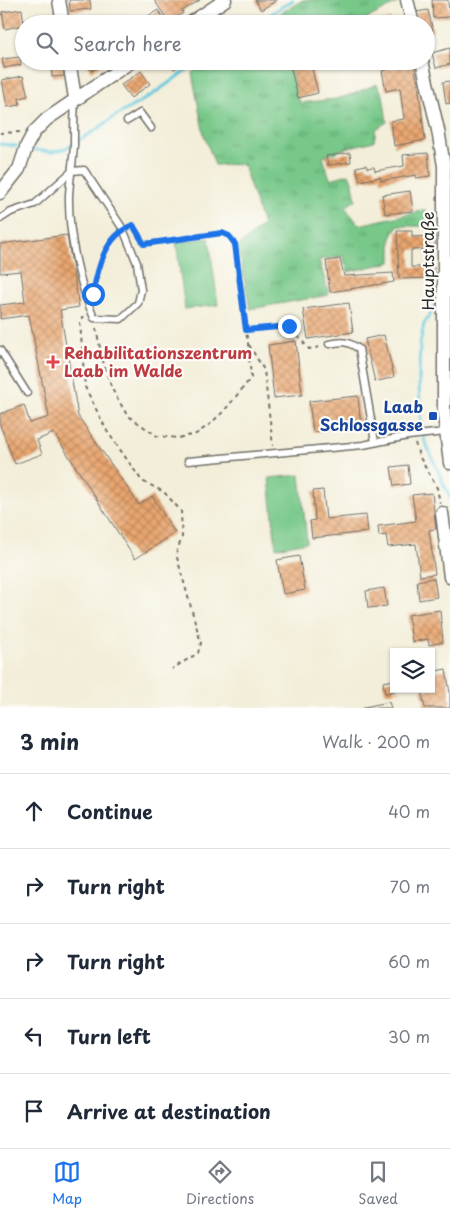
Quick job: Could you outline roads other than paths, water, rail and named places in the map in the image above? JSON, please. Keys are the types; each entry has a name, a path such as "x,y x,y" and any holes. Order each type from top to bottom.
{"street":[{"path":"59,0 62,15"},
{"path":"202,15 225,0"},
{"path":"407,0 411,15"},
{"path":"70,70 75,98"},
{"path":"0,193 19,169 27,145 34,132 47,118 118,70"},
{"name":"Hauptstraße","path":"425,70 444,129 444,415 450,463"},
{"path":"442,513 450,577"}],"lane":[{"path":"0,220 11,212 35,204 72,171 84,170 123,229 137,264 141,290 138,303 121,319 94,318 89,306 72,237 69,196 72,171 74,146 75,98"},
{"path":"127,121 140,113 151,128"},
{"path":"329,344 342,341 350,342 359,349 375,442"},
{"path":"0,350 27,393"},
{"path":"188,461 363,445 445,432"}],"waterway":[{"path":"269,15 293,0"},
{"path":"35,150 51,152 64,149 152,95 187,70"},
{"path":"0,144 17,146"},
{"path":"440,297 424,324 420,344 420,414 424,439 450,498"}],"place":[{"name":"Rehabilitationszentrum Laab im Walde","path":"53,362"},
{"name":"Laab Schlossgasse","path":"433,416"}]}
